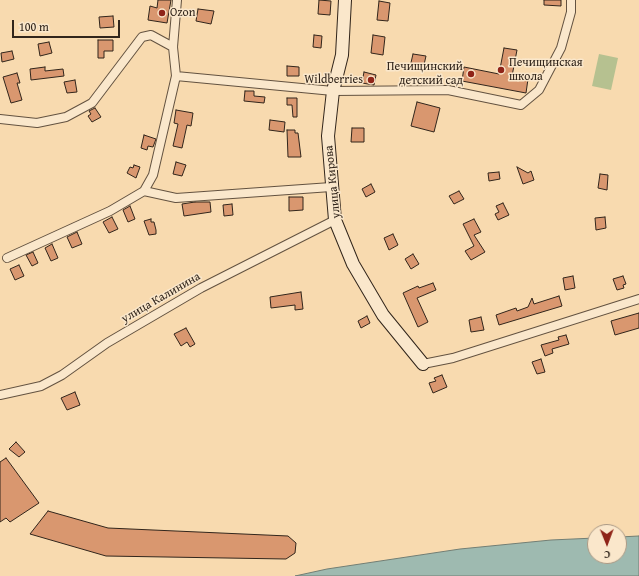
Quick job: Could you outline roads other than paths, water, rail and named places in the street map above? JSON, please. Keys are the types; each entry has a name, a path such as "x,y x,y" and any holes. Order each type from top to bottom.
{"street":[{"path":"7,258 110,211 144,192 153,175 176,76 173,47 177,0"},
{"name":"улица Кирова","path":"345,0 342,55 333,91 328,136 331,188 335,220 353,264 383,315 423,364"},
{"path":"176,76 333,91 448,90 521,105 539,90 561,48 571,12 571,0"},
{"path":"0,118 37,123 66,117 92,102 142,37 151,35 173,47"},
{"path":"144,192 176,198 331,188"},
{"name":"улица Калинина","path":"0,395 41,386 62,375 107,343 201,288 335,220"},
{"path":"423,364 453,358 639,299"}],"water":[{"path":"639,536 639,576 295,576 327,569 460,549 551,540 587,538 587,564 627,564 627,537"}],"place":[{"name":"Ozon","path":"162,13"},
{"name":"Печищинская школа","path":"501,70"},
{"name":"Печищинский детский сад","path":"471,74"},
{"name":"Wildberries","path":"371,80"}]}
